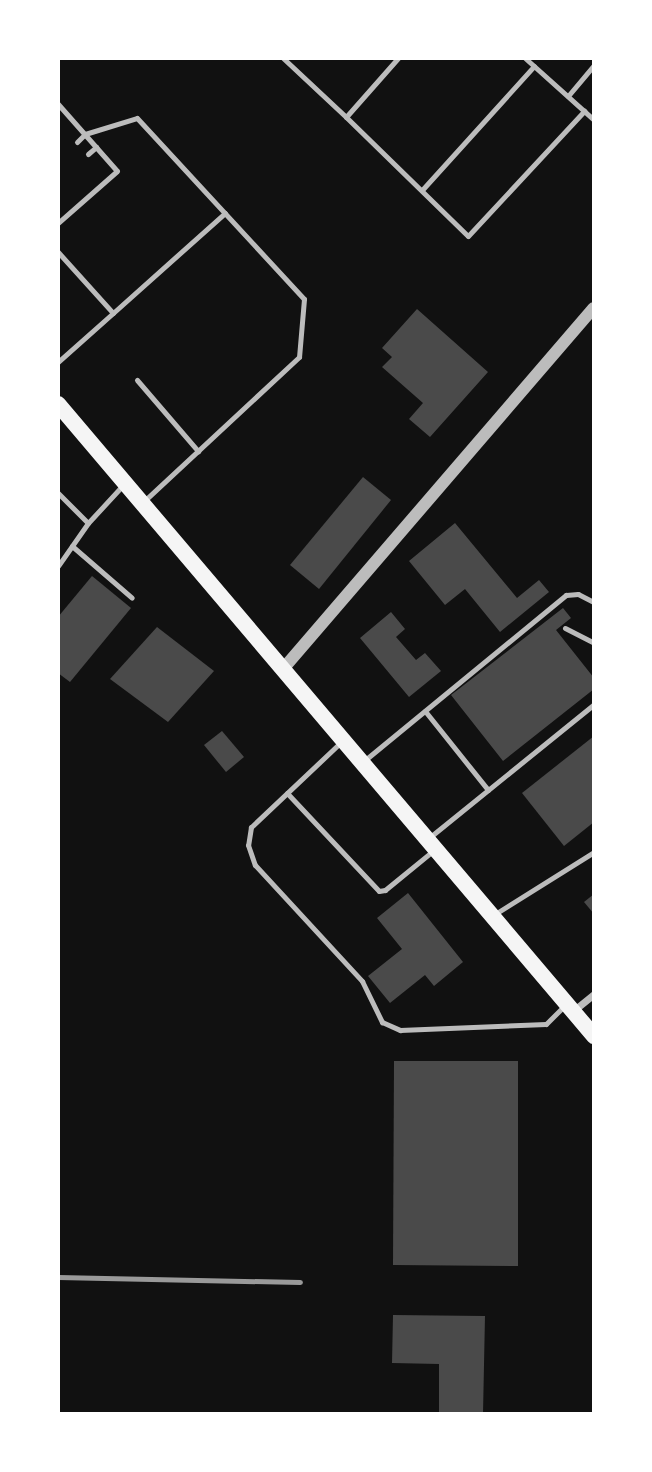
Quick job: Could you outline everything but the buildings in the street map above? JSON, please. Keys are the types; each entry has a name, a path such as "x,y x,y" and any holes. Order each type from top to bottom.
{"main road":[{"path":"58,405 594,1036"}],"street":[{"path":"283,669 594,308"},
{"path":"570,1008 594,994"}],"lane":[{"path":"283,58 468,236 584,111"},
{"path":"346,117 398,58"},
{"path":"525,58 594,120"},
{"path":"568,96 594,65"},
{"path":"422,190 534,66"},
{"path":"58,223 117,171 59,108"},
{"path":"77,142 85,134 137,118 304,299 299,357 142,503"},
{"path":"88,155 96,147"},
{"path":"58,362 225,214"},
{"path":"58,252 113,313"},
{"path":"137,380 198,451"},
{"path":"58,566 88,523 125,483"},
{"path":"58,493 88,523"},
{"path":"72,546 132,598"},
{"path":"363,762 566,595 578,594 594,602"},
{"path":"565,628 594,643"},
{"path":"287,793 379,891 488,790 594,704"},
{"path":"425,711 488,790"},
{"path":"343,740 251,827 248,845 255,865 362,981 390,1029 546,1024 570,1008"},
{"path":"492,916 594,852"}],"railway":[{"path":"58,1277 300,1282"}]}
